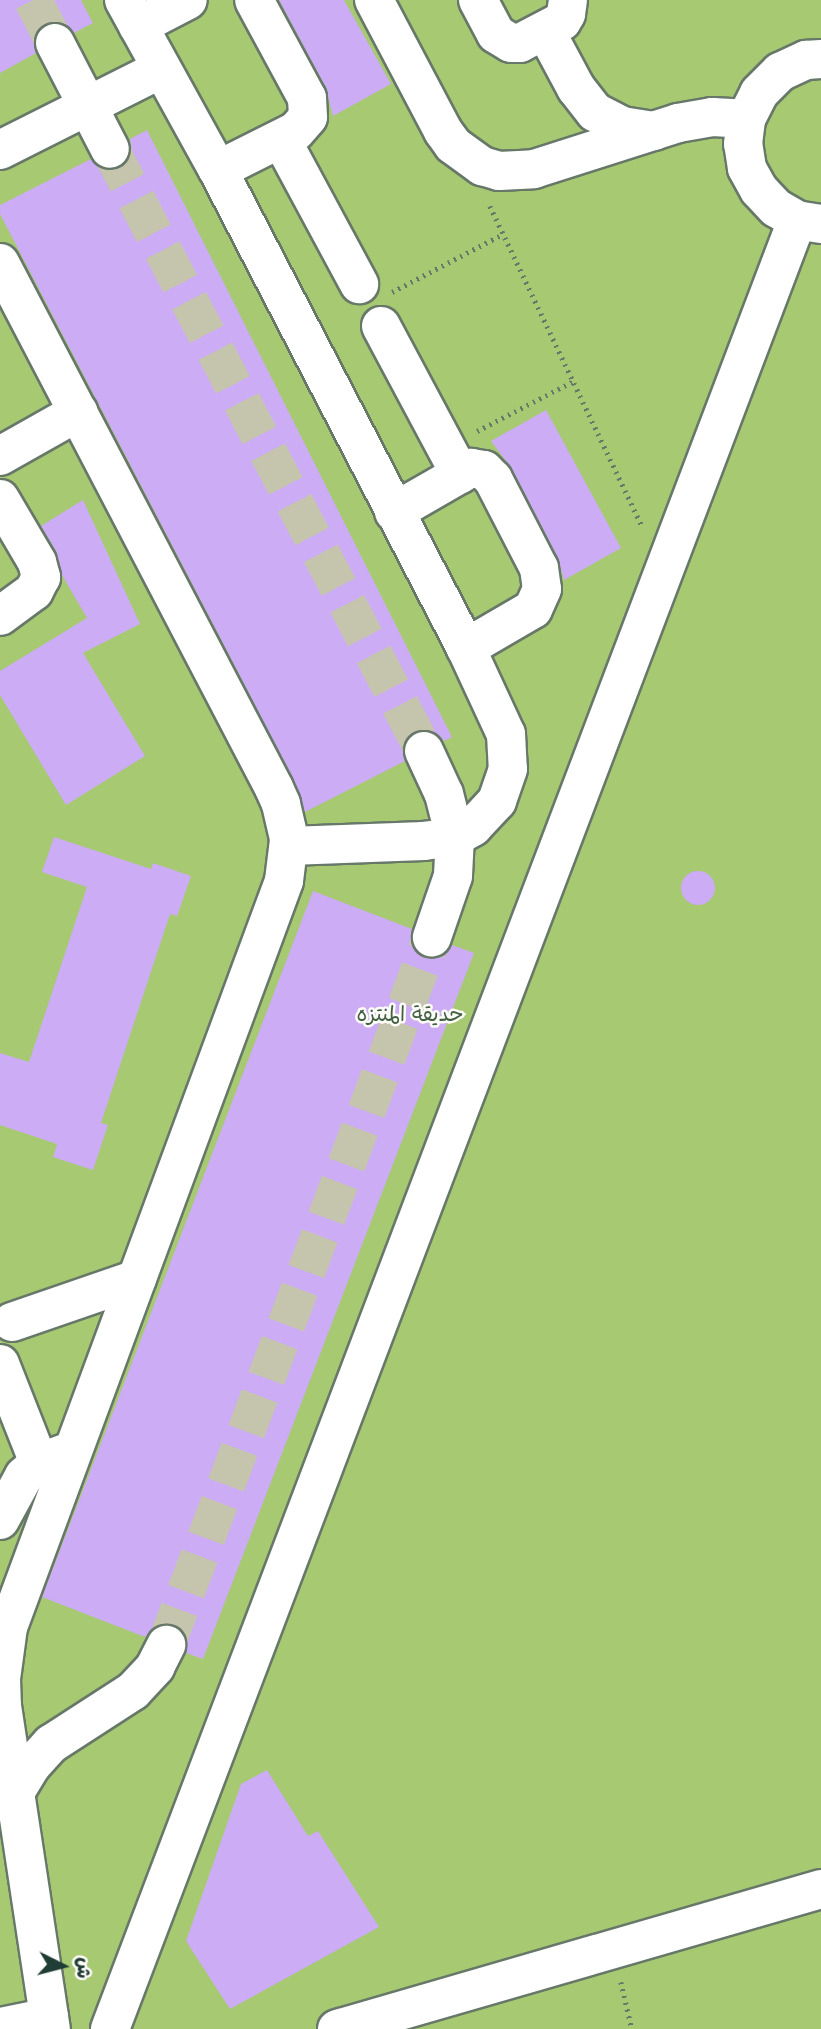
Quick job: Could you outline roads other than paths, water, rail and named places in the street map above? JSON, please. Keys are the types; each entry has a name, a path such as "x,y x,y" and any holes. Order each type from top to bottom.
{"lane":[{"path":"188,0 131,13 218,170 466,648 506,734 508,769 504,785 487,815 455,836 424,841 289,846"},
{"path":"218,170 304,125 309,107 254,0"},
{"path":"374,0 443,131 453,145 482,166 499,171 534,169 654,131 712,117 746,119"},
{"path":"478,0 496,34 503,40 520,43 546,32 562,21 568,0"},
{"path":"546,32 576,88 595,112 622,126 654,131"},
{"path":"55,43 110,149"},
{"path":"110,2029 669,561 809,222 776,208 759,190 747,168 743,144 746,119 759,93 780,72 806,60 821,59"},
{"path":"0,150 161,69"},
{"path":"281,139 384,297 460,474"},
{"path":"0,262 274,788 286,820 289,846 284,881 137,1279 56,1458 8,1628 3,1653 2,1706 50,2023 0,2027"},
{"path":"0,456 78,412"},
{"path":"394,512 460,474 477,468 489,474 542,578 539,600 533,609 466,648"},
{"path":"0,499 41,569 41,577 34,591 0,616"},
{"path":"424,751 444,794 455,836 453,876 432,937"},
{"path":"4,1328 137,1279"},
{"path":"0,1364 56,1458"},
{"path":"0,1520 23,1476 56,1458"},
{"path":"16,1791 31,1766 51,1744 75,1726 121,1701 139,1686 155,1667 166,1645"},
{"path":"337,2029 821,1889"}],"tunnel":[{"path":"33,0 55,43"},
{"path":"110,149 424,751"},
{"path":"166,1645 432,937"}],"park label":[{"name":"حديقة المنتزه","path":"410,1014"}]}
